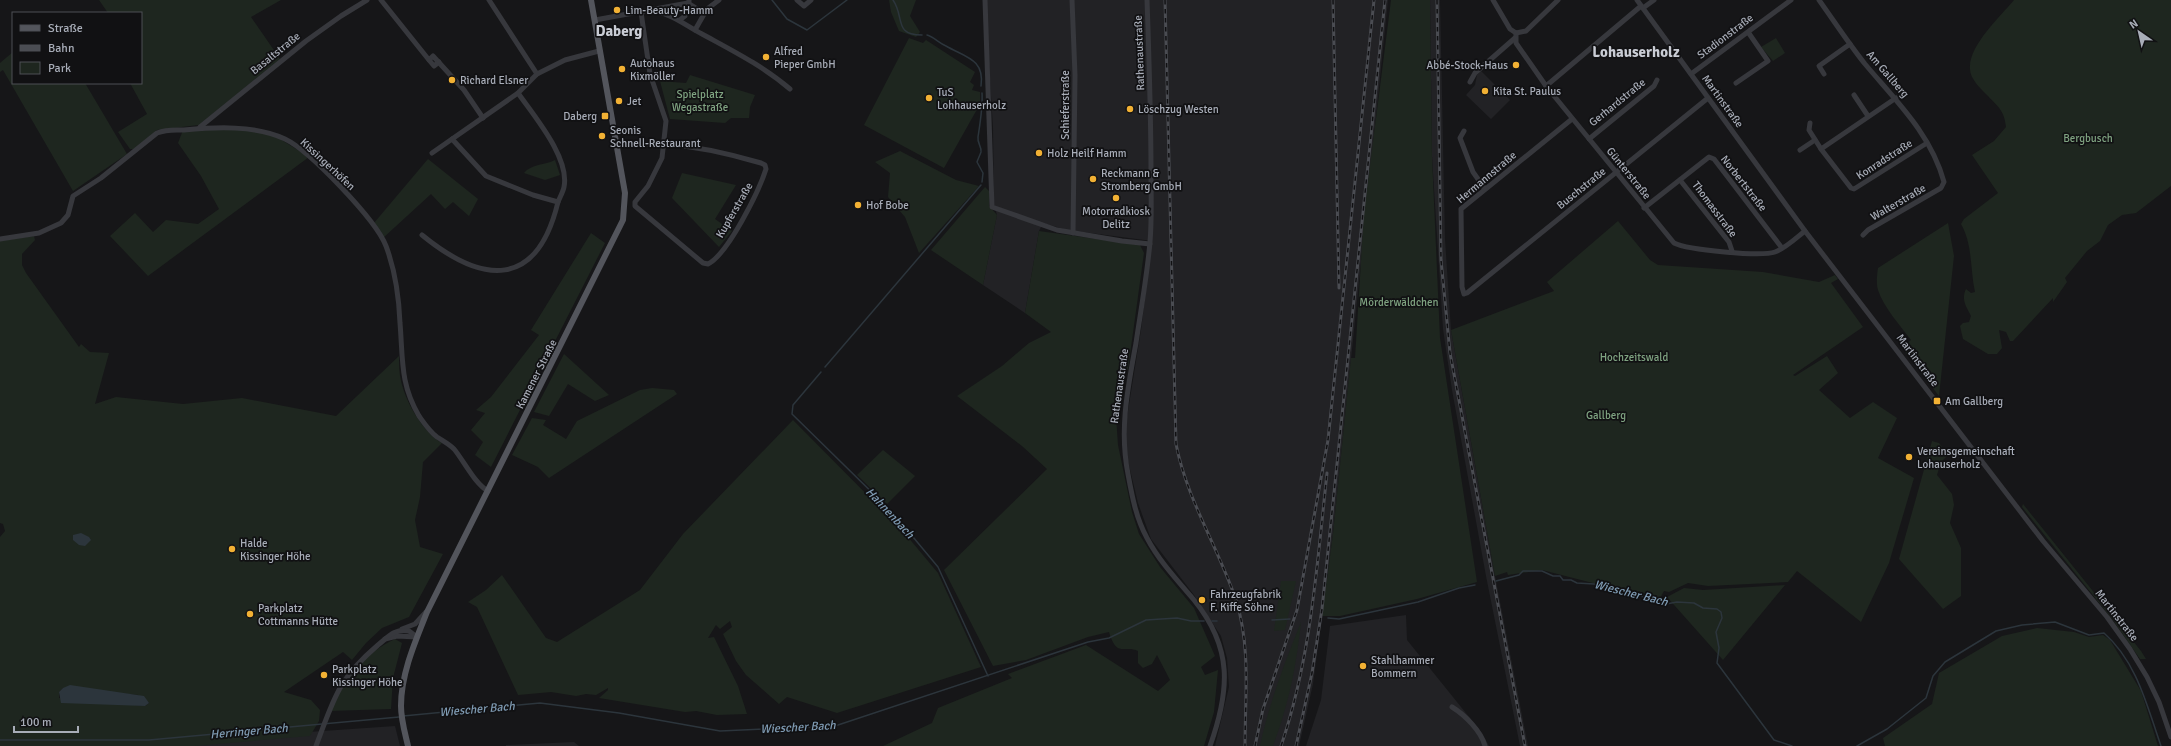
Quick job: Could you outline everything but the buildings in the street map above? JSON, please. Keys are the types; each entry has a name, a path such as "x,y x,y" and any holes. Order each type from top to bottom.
{"main road":[{"name":"Kamener Straße","path":"408,746 401,708 405,675 427,612 623,220 625,194 591,0"}],"street":[{"name":"Basaltstraße","path":"200,127 306,41 341,16 367,0"},
{"path":"381,0 429,60 433,56 464,90 483,118"},
{"path":"488,0 537,74"},
{"path":"695,30 704,13 719,0"},
{"path":"797,0 804,6 811,0"},
{"path":"985,0 993,208 1042,226 1073,233 1150,244"},
{"name":"Schieferstraße","path":"1072,0 1076,75 1073,233"},
{"name":"Rathenaustraße","path":"1148,0 1152,215 1150,244 1125,406 1123,434 1124,453 1136,512 1146,537 1162,562 1204,614 1215,632 1222,648 1225,687 1222,706 1210,746"},
{"name":"Günterstraße","path":"1493,0 1546,86 1669,238 1681,246 1732,252 1768,254 1782,248 1805,231"},
{"path":"1470,82 1476,73 1515,36 1526,31 1558,0"},
{"name":"Martinstraße","path":"1636,0 1805,231 2043,541 2107,617 2130,649 2147,677 2159,702 2171,737"},
{"path":"1546,86 1642,7 1654,0"},
{"name":"Stadionstraße","path":"1691,74 1791,0"},
{"name":"Am Gallberg","path":"1819,0 1850,44 1896,98 1927,143 1942,176 1943,186"},
{"path":"595,20 653,11 689,2"},
{"path":"689,2 704,13"},
{"path":"681,19 685,16 689,2"},
{"path":"653,11 681,19 695,30 762,67 790,89"},
{"path":"617,146 664,143 666,121 650,74 641,12"},
{"path":"1736,83 1768,61 1748,32"},
{"path":"1824,74 1817,63 1850,44"},
{"path":"432,153 518,93 537,74 565,60 599,51"},
{"name":"Gerhardstraße","path":"1589,139 1654,86 1657,80"},
{"path":"422,234 448,254 462,261 488,270 510,270 527,261 542,246 552,225 558,202 564,187 564,176 559,156 518,93"},
{"path":"1854,95 1868,116"},
{"name":"Buschstraße","path":"1467,293 1708,98"},
{"path":"1821,149 1896,98"},
{"name":"Hermannstraße","path":"1467,293 1463,293 1462,287 1460,212 1463,207 1572,119"},
{"name":"Konradstraße","path":"1810,122 1810,130 1815,140 1851,188 1854,189 1927,143"},
{"name":"Kissingerhöfen","path":"0,239 39,233 61,223 68,215 73,196 101,178 157,133 166,130 200,127 256,130 288,140 315,162 374,223 387,248 396,286 400,322 402,366 404,382 409,398 427,427 435,436 451,446 464,461 480,485 488,491"},
{"path":"1464,131 1460,138 1466,158 1485,189"},
{"path":"452,139 486,176 533,195 558,202"},
{"path":"1800,150 1815,140"},
{"name":"Kupferstraße","path":"664,143 706,148 765,165 765,172 752,203 731,238 709,264 703,263 637,208 635,202 648,186 658,167 662,158 664,143"},
{"name":"Norbertstraße","path":"1644,208 1705,159 1710,157 1714,160 1782,248"},
{"name":"Thomasstraße","path":"1680,180 1729,242 1732,252"},
{"name":"Walterstraße","path":"1863,235 1868,230 1943,186"},
{"path":"316,746 326,715 344,679 355,666 385,639 397,631 415,624 427,612"},
{"path":"397,631 410,631 417,637"},
{"path":"385,639 397,636 417,637"},
{"path":"1452,707 1462,713 1481,736 1485,746"}],"shaded area":[{"path":"985,0 1388,0 1333,534 1313,684 1299,746 1215,746 1229,687 1227,658 1221,636 1194,595 1151,539 1138,503 1127,457 1127,417 1141,330 1152,241 1067,230 1043,223 1039,231 1025,313 983,285 997,215 994,205 993,128"},
{"path":"1430,0 1440,0 1445,239 1451,330 1495,576 1528,746 1520,746 1486,576 1452,390 1443,329 1432,157"},
{"name":"Kita St. Paulus","path":"1481,71 1510,100 1491,119 1466,95 1475,85 1477,75"},
{"path":"81,533 89,537 91,540 85,546 79,545 73,540 73,535"},
{"path":"1406,615 1407,640 1482,733 1489,746 1306,746 1321,700 1330,626"},
{"path":"70,685 144,696 149,703 145,706 61,703 59,692 63,688"},
{"path":"395,726 400,746 0,746 0,738 294,733"},
{"path":"574,742 579,746 506,746 506,745"}],"green space":[{"path":"99,0 281,0 251,17 280,59 199,125 157,130 135,149 130,149 118,132 147,114 131,84 142,84 142,12 107,12"},
{"path":"889,0 916,0 910,16 920,32 916,37 899,31 891,12"},
{"name":"Mörderwäldchen","path":"1391,0 1430,0 1432,157 1440,338 1477,582 1417,599 1340,616 1322,616 1333,534 1351,358 1355,358 1364,213"},
{"name":"Bergbusch","path":"2014,0 2171,0 2171,186 2136,213 2122,215 2108,225 2100,241 2087,251 2065,278 2067,282 2053,302 2053,298 2013,341 2010,341 2006,332 1999,330 2002,348 1997,354 1988,354 1963,339 1960,326 1963,323 1969,322 1971,316 1964,300 1966,289 1971,293 1975,292 1968,240 1961,224 1964,219 1998,193 1972,155 1994,141 2006,127 2004,117 2000,110 1976,84 1970,73 1970,69 1974,51 1979,42 1993,23"},
{"name":"TuS Lohhauserholz","path":"909,38 923,43 926,40 975,72 970,82 974,85 972,90 980,92 980,104 944,168 864,125"},
{"path":"1776,38 1785,53 1773,61 1761,47"},
{"path":"12,53 12,84 86,84 127,154 73,191 3,70 0,72 0,63"},
{"name":"Spielplatz Wegastraße","path":"690,75 755,95 750,107 749,118 731,118 725,123 670,119 660,81 686,83"},
{"path":"213,127 272,134 309,157 148,276 110,236 135,213 153,232 166,220 198,224 219,209 201,176 178,143 183,130"},
{"path":"900,151 956,180 979,186 919,253 905,217 888,197 890,173 875,162"},
{"path":"428,159 478,199 469,216 453,202 445,209 431,194 383,238 374,223"},
{"path":"555,160 560,175 545,180 524,173 534,166"},
{"path":"682,173 736,185 715,219 732,231 719,247 672,198"},
{"path":"985,187 990,192 989,206 997,215 983,285 931,250"},
{"name":"Hochzeitswald","path":"1618,221 1650,260 1658,265 1763,272 1819,282 1835,275 1838,279 1831,283 1863,327 1793,375 1795,376 1827,356 1838,373 1819,390 1850,418 1873,402 1897,418 1878,458 1914,478 1889,563 1861,622 1797,571 1788,582 1708,586 1688,583 1669,592 1664,591 1659,600 1542,570 1508,575 1507,572 1495,576 1451,330 1554,291 1547,282"},
{"path":"1948,223 1954,256 1939,396 1902,348 1911,340 1884,303 1878,290 1877,279 1878,268"},
{"path":"1039,231 1140,245 1144,253 1128,369 1124,374 1116,416 1118,445 1132,512 1139,534 1160,567 1194,608 1215,656 1201,667 1205,675 1218,670 1214,712 1204,746 883,746 932,723 938,708 1012,678 1008,674 1086,645 1158,691 1170,680 1157,655 1152,664 1143,668 1138,663 1138,651 1133,649 1118,648 1112,640 1109,632 1088,637 1026,660 993,666 944,570 1047,469 1022,446 957,396 1002,366 1029,343 1051,332 1025,313"},
{"path":"591,233 605,243 491,467 475,455 483,442 471,430 485,413 476,410 491,397 539,335 531,330"},
{"path":"34,236 35,240 22,254 22,265 26,273 79,347 81,344 90,352 109,353 95,404 116,397 183,404 242,398 336,416 399,356 399,372 403,390 411,407 428,432 442,443 423,462 420,497 415,520 420,547 443,554 409,617 382,628 366,643 352,660 343,652 284,692 311,700 320,710 319,721 310,736 195,746 0,746 0,537 5,531 3,524 0,523 0,241","holes":["63,688 138,695 149,703 145,706 59,698 59,692"]},
{"path":"564,354 609,395 595,401 568,384 549,416 534,412"},
{"path":"652,388 674,390 677,394 549,478 538,467 512,455 532,418 546,420 543,425 566,439 577,421 640,390"},
{"path":"793,420 902,530 938,573 981,667 837,713 787,697 779,704 746,675 736,661 723,634 732,627 730,621 720,629 716,625 708,638 714,637 738,686 747,714 717,715 696,711 685,712 599,698 608,690 608,688 596,695 586,694 576,696 551,692 518,695 477,607 468,602 486,590 502,575 546,638 557,642 640,590 683,534"},
{"path":"1932,441 1939,443 1948,455 1941,462 1937,475 1952,494 1954,505 1950,523 1961,548 1961,596 1943,609 1899,559"},
{"path":"883,450 915,476 887,504 857,475"},
{"path":"2023,504 2146,659 2140,659 2113,620 2022,507"},
{"path":"1281,581 1296,581 1285,630 1274,631"},
{"path":"1785,585 1723,660 1667,597 1684,588 1703,590"},
{"path":"1301,622 1297,655 1291,685 1279,730 1273,746 1260,746 1283,667"},
{"path":"2037,628 2074,632 2089,637 2103,635 2110,640 2141,691 2158,746 1885,746 1883,738 1932,704 1939,673 2002,636"},
{"path":"395,639 402,643 393,678 391,709 330,711 342,689 356,669 374,652"}],"waterway":[{"path":"772,0 787,19 807,30 847,0"},
{"name":"Hahnenbach","path":"893,0 897,6 903,28 907,32 922,35"},
{"name":"Hahnenbach","path":"927,35 943,45 966,56 977,64 980,70 981,86"},
{"name":"Hahnenbach","path":"982,93 982,109 978,139 981,152 977,162 983,173 982,182"},
{"name":"Hahnenbach","path":"825,367 981,185"},
{"name":"Hahnenbach","path":"821,372 793,405 792,414 893,513 938,567 988,676"},
{"name":"Wiescher Bach","path":"1496,581 1519,575 1523,571 1542,571 1553,576 1560,576 1563,580 1594,584 1608,590 1617,588 1624,594 1631,593 1666,604 1677,602 1694,603 1703,608 1717,609 1721,612 1722,618 1716,632 1719,648 1717,663 1774,740 1792,746"},
{"name":"Wiescher Bach","path":"1328,618 1339,619 1418,602 1459,588 1475,585"},
{"name":"Wiescher Bach","path":"403,716 540,703 619,713 720,731 835,726 1088,642 1109,638 1146,620 1177,618 1191,621 1204,621"},
{"name":"Wiescher Bach","path":"1272,620 1290,619"},
{"name":"Wiescher Bach","path":"1212,621 1217,621"},
{"name":"Wiescher Bach","path":"1857,746 1887,729 1926,698 1933,676 1945,662 1996,631 2022,625 2055,622 2089,635 2104,633 2115,645 2125,657 2140,685 2161,746"},
{"name":"Herringer Bach","path":"0,740 149,740 399,717"}],"railway":[{"path":"1165,0 1176,444 1187,485 1229,580 1241,618 1244,636 1246,673 1245,746"},
{"path":"1333,0 1339,288"},
{"path":"1255,746 1263,709 1297,610 1328,440 1374,0"},
{"path":"1296,746 1312,673 1322,609 1385,0"},
{"path":"1437,0 1441,260 1450,353 1525,746"},
{"path":"1281,746 1299,679 1312,611 1327,473"}],"place":[{"name":"Lim-Beauty-Hamm","path":"617,10"},
{"name":"Alfred Pieper GmbH","path":"766,57"},
{"name":"Abbé-Stock-Haus","path":"1516,65"},
{"name":"Autohaus Kixmöller","path":"622,69"},
{"name":"Richard Elsner","path":"452,80"},
{"name":"Kita St. Paulus","path":"1485,91"},
{"name":"TuS Lohhauserholz","path":"929,98"},
{"name":"Jet","path":"619,101"},
{"name":"Löschzug Westen","path":"1130,109"},
{"name":"Daberg","path":"605,116"},
{"name":"Seonis Schnell-Restaurant","path":"602,136"},
{"name":"Holz Heilf Hamm","path":"1039,153"},
{"name":"Reckmann & Stromberg GmbH","path":"1093,179"},
{"name":"Motorradkiosk Delitz","path":"1116,198"},
{"name":"Hof Bobe","path":"858,205"},
{"name":"Am Gallberg","path":"1937,401"},
{"name":"Vereinsgemeinschaft Lohauserholz","path":"1909,457"},
{"name":"Halde Kissinger Höhe","path":"232,549"},
{"name":"Fahrzeugfabrik F. Kiffe Söhne","path":"1202,600"},
{"name":"Parkplatz Cottmanns Hütte","path":"250,614"},
{"name":"Stahlhammer Bommern","path":"1363,666"},
{"name":"Parkplatz Kissinger Höhe","path":"324,675"}],"district":[{"name":"Daberg","path":"619,31"},
{"name":"Lohauserholz","path":"1636,52"}],"park label":[{"name":"Gallberg","path":"1606,415"}]}
